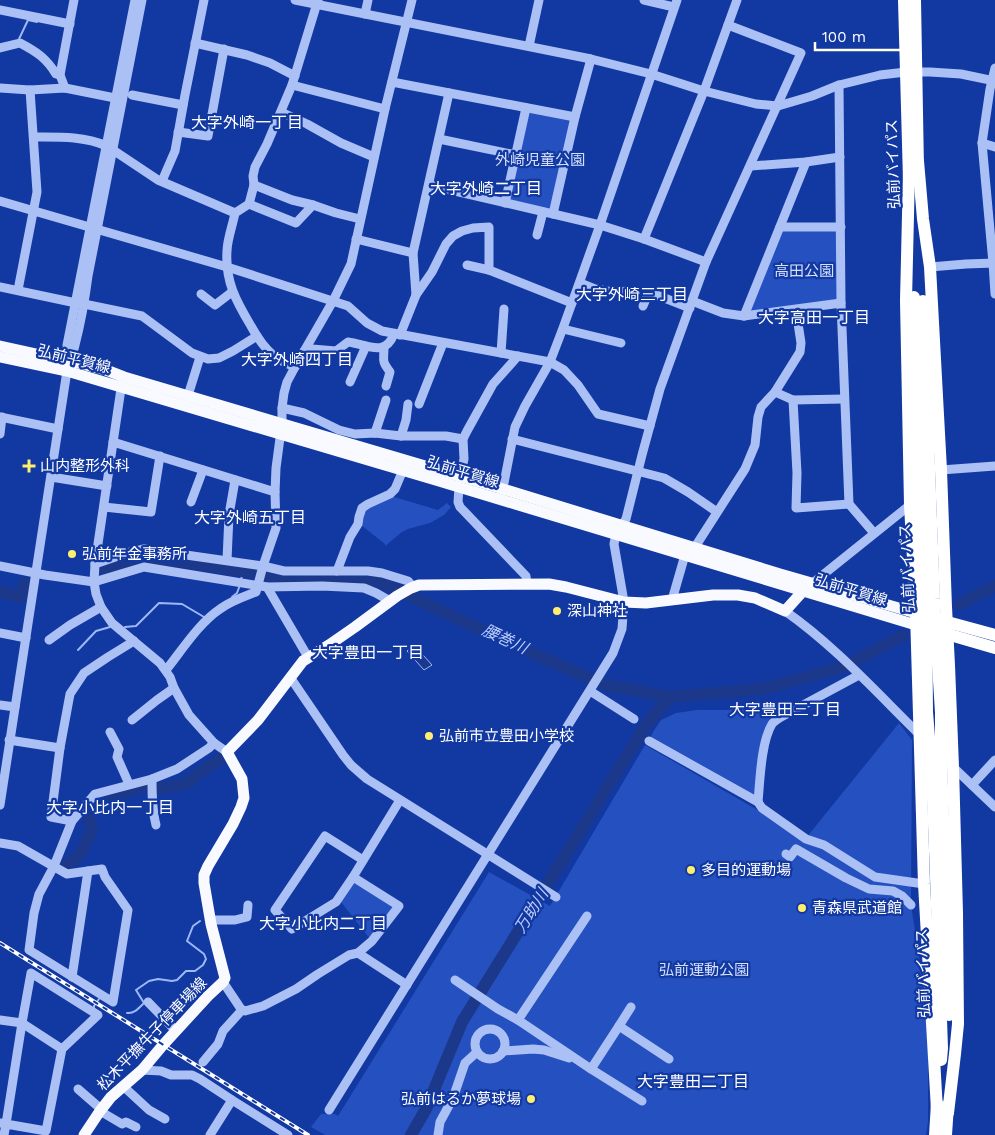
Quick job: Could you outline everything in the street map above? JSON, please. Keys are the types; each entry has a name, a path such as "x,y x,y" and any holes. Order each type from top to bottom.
{"highway":[{"name":"弘前バイパス","path":"904,0 918,161 926,521 927,712 939,848 942,1111 946,1135"},
{"name":"弘前バイパス","path":"915,0 909,172 915,328 926,521"},
{"path":"918,161 930,267 941,470 957,913 958,1024 956,1054 942,1111"},
{"path":"909,172 906,301 910,505 916,619 924,884 942,1111"},
{"path":"916,619 947,628 995,648"},
{"path":"947,628 995,635"},
{"name":"弘前バイパス","path":"935,1135 942,1111"}],"main road":[{"name":"弘前平賀線","path":"0,346 68,366"},
{"name":"弘前平賀線","path":"0,357 106,370 122,382 502,494 618,530 685,555 803,591 916,619"},
{"name":"弘前平賀線","path":"281,429 403,470 459,482"},
{"name":"弘前平賀線","path":"618,530 695,547 813,583 916,619"},
{"path":"227,752 258,720 303,661 329,645 393,599 412,587 419,585 548,584 624,602 646,603 713,595 738,595 755,598 785,611 803,591"},
{"name":"松木平撫牛子停車場線","path":"84,1135 111,1097 142,1070 176,1030 225,978 206,899 204,875 213,856 233,824 244,798 242,779 227,752"}],"street":[{"path":"65,88 60,75 74,0"},
{"path":"0,805 68,366 75,347 80,304 88,276 94,228 119,99 135,0"},
{"path":"119,99 142,0"},
{"path":"162,181 175,151 204,0"},
{"path":"295,0 318,2 365,14 591,59 756,104 778,106 880,74 911,72 961,74 993,80"},
{"path":"365,14 368,0"},
{"path":"166,670 199,628 219,610 233,601 256,592 276,528 276,468 282,408 287,382 333,301 351,264 385,109 412,0"},
{"path":"529,46 539,0"},
{"path":"502,494 512,438 520,416 550,362 563,329 675,3 644,0"},
{"path":"644,239 704,91 737,0"},
{"path":"295,367 275,357 257,336 238,306 232,292 227,267 227,249 235,213 249,204 254,185 255,167 268,144 292,85 318,2"},
{"path":"0,10 70,24"},
{"path":"329,1110 591,689 618,642 622,629 624,602 614,544 618,530 626,519 660,390 706,262 801,54 728,25"},
{"path":"0,48 20,43 39,53 56,74 60,75"},
{"path":"195,43 247,55 270,63 295,76"},
{"path":"178,132 208,136 224,49"},
{"path":"553,214 575,117 591,59"},
{"path":"995,68 983,128 982,143 991,204 995,294"},
{"path":"392,82 575,117"},
{"path":"292,85 385,109"},
{"path":"840,85 841,303 849,504 874,533"},
{"path":"0,88 30,90 65,88 119,99"},
{"path":"18,290 37,192 30,90"},
{"path":"416,295 413,253 449,93"},
{"path":"132,95 183,105"},
{"path":"505,203 526,108"},
{"path":"281,112 341,143 374,157"},
{"path":"34,137 67,137 100,143 162,181 235,213"},
{"path":"439,139 516,155"},
{"path":"982,143 995,146"},
{"path":"750,166 806,162 840,157"},
{"path":"744,316 806,162"},
{"path":"254,185 292,200 313,204 336,213 360,219"},
{"path":"428,185 600,225 706,262"},
{"path":"0,201 227,267 348,306 367,323 382,331 550,362 564,370 598,414 650,426"},
{"path":"249,204 296,223 313,204"},
{"path":"537,235 543,212"},
{"path":"304,351 312,349 336,350 348,342 378,349 384,347 397,334 416,295 432,272 446,244 453,236 462,231 489,227 488,270"},
{"path":"780,227 840,227"},
{"path":"356,239 413,253"},
{"path":"930,267 994,263"},
{"path":"467,266 488,270 572,303"},
{"path":"580,283 595,289 613,292 630,291"},
{"path":"0,287 142,316 192,353 208,359 219,358 234,351 257,336"},
{"path":"201,294 214,305 232,292"},
{"path":"643,306 649,292 723,313 744,316 841,303"},
{"path":"502,353 504,309"},
{"path":"672,600 685,555 695,547 745,469 755,445 758,417 761,408 775,392 800,352 801,343 796,310"},
{"path":"563,329 621,343"},
{"path":"419,404 443,343"},
{"path":"350,382 366,346"},
{"path":"384,347 382,360 390,372 386,386"},
{"path":"187,401 200,356"},
{"path":"518,356 494,384 466,431 458,502 460,507 526,576 527,584"},
{"path":"122,382 95,564 94,582 96,594 101,607 112,623 160,663 170,677 189,715 214,743 227,752"},
{"path":"775,392 793,400 844,399"},
{"path":"375,433 386,400"},
{"path":"793,400 797,474 796,508 849,504"},
{"path":"401,436 408,404"},
{"path":"282,408 304,413 335,428 358,435 375,433 401,436 446,436 464,439"},
{"path":"0,434 1,417 58,429"},
{"path":"512,438 664,478 717,512"},
{"path":"113,442 275,492"},
{"path":"104,507 151,512 160,456"},
{"path":"941,470 995,466"},
{"path":"191,502 203,470"},
{"path":"337,571 350,537 358,524 358,517 362,508 390,494 395,489 403,470"},
{"path":"51,477 107,486"},
{"path":"226,560 229,515 235,480"},
{"path":"803,591 910,505"},
{"path":"95,564 144,548 284,571 368,571 382,573 408,581 412,587"},
{"path":"0,566 94,582 144,567 258,583 267,587 322,586 364,588 393,599"},
{"path":"267,587 308,657"},
{"path":"49,640 101,607"},
{"path":"785,611 806,626 841,658 995,807"},
{"path":"0,634 26,638"},
{"path":"72,821 51,817 60,748 70,694 84,673 134,641"},
{"path":"758,802 762,760 767,737 773,724 781,716 857,673"},
{"path":"290,677 350,765 367,779 553,895"},
{"path":"132,720 174,688"},
{"path":"591,689 634,719"},
{"path":"0,705 15,707"},
{"path":"110,732 119,748 117,758 129,784"},
{"path":"10,740 60,748"},
{"path":"649,741 758,802 762,808 799,834 824,845 875,877 924,884"},
{"path":"0,843 18,846 54,866 67,874 102,869 105,877 128,910 112,1002 29,950 34,913 39,894 54,866 72,821 95,794 129,784 152,783 177,769 214,743"},
{"path":"972,785 995,760"},
{"path":"152,783 151,795 156,825"},
{"path":"363,860 324,836 274,910 292,929 336,902 353,877 400,800"},
{"path":"786,854 790,857 796,849 816,858 846,878 869,889 892,891 902,896 911,905"},
{"path":"72,977 88,871"},
{"path":"223,982 237,1005 245,1012 263,1006 296,989 349,955 358,953 372,941 399,906 353,877"},
{"path":"211,920 235,920 247,917 248,905"},
{"path":"518,1020 586,916"},
{"path":"358,953 407,985"},
{"path":"3,1124 46,1131 62,1049 98,1015 31,973 3,1124 4,1135"},
{"path":"455,980 642,1101"},
{"path":"148,1002 176,1030"},
{"path":"591,1069 631,1006"},
{"path":"203,1062 218,1044 223,1032 242,1010"},
{"path":"0,1020 22,1023 62,1049"},
{"path":"619,1026 670,1059"},
{"path":"503,1051 504,1041 495,1030 486,1030 478,1036 475,1045 477,1052 482,1057 492,1059 503,1051 533,1049 544,1050 579,1061"},
{"path":"438,1135 440,1122 453,1098 464,1063 477,1052"},
{"path":"142,1070 161,1071 171,1075 192,1074 288,1135"},
{"path":"123,1086 149,1110 165,1119"},
{"path":"78,1088 101,1110 122,1124 126,1122 136,1127"},
{"path":"210,1135 232,1100"}],"green space":[{"name":"外崎児童公園","path":"529,110 571,120 550,210 509,201"},
{"name":"高田公園","path":"783,230 837,230 838,301 748,313"},
{"path":"391,496 438,510 447,503 451,507 444,515 430,523 402,532 385,546 385,544 361,525 362,512"},
{"path":"786,702 790,706 787,713 773,724 758,802 649,741 661,720 676,713 697,710 762,707"},
{"name":"弘前運動公園","path":"899,723 912,740 911,905 928,1014 928,1122 926,1135 325,1135 311,1127 321,1114 335,1114 338,1116 489,872 550,906 645,745 806,838"},
{"path":"354,880 396,907 370,939 341,902"}],"shaded area":[{"path":"414,645 432,665 424,670 407,651"}],"waterway":[{"path":"19,39 28,20 37,22"},
{"name":"腰巻川","path":"103,569 143,556 288,578 343,577 376,580 520,648 605,685 670,697 764,689 846,666 902,636"},
{"path":"241,580 243,571"},
{"name":"腰巻川","path":"0,592 21,597 25,583"},
{"path":"232,597 237,593 240,585"},
{"name":"腰巻川","path":"960,604 995,586"},
{"path":"125,627 136,626 159,603 182,604 204,617"},
{"path":"78,650 96,631 110,627"},
{"name":"万助川","path":"411,1135 426,1109 462,1022 646,725 670,697"},
{"path":"66,866 82,851 92,830 88,810 90,808 104,807 118,795 136,788 149,785 166,788 188,783 223,757"},
{"path":"127,1013 134,1012 144,1003 136,990 149,981 158,979 177,980 186,971 195,971 203,965 206,959 204,954 187,941 193,926 200,921"},
{"path":"94,1009 99,999"}],"railway":[{"path":"0,943 308,1135"}],"place":[{"name":"山内整形外科","path":"29,466"},
{"name":"弘前年金事務所","path":"72,554"},
{"name":"深山神社","path":"557,611"},
{"name":"弘前市立豊田小学校","path":"429,736"},
{"name":"多目的運動場","path":"691,870"},
{"name":"青森県武道館","path":"802,908"},
{"name":"弘前はるか夢球場","path":"531,1099"}],"district":[{"name":"大字外崎一丁目","path":"247,122"},
{"name":"大字外崎二丁目","path":"486,188"},
{"name":"大字外崎三丁目","path":"632,294"},
{"name":"大字高田一丁目","path":"814,317"},
{"name":"大字外崎四丁目","path":"297,359"},
{"name":"大字外崎五丁目","path":"250,517"},
{"name":"大字豊田一丁目","path":"368,652"},
{"name":"大字豊田三丁目","path":"785,709"},
{"name":"大字小比内一丁目","path":"110,807"},
{"name":"大字小比内二丁目","path":"323,923"},
{"name":"大字豊田二丁目","path":"693,1081"}]}
